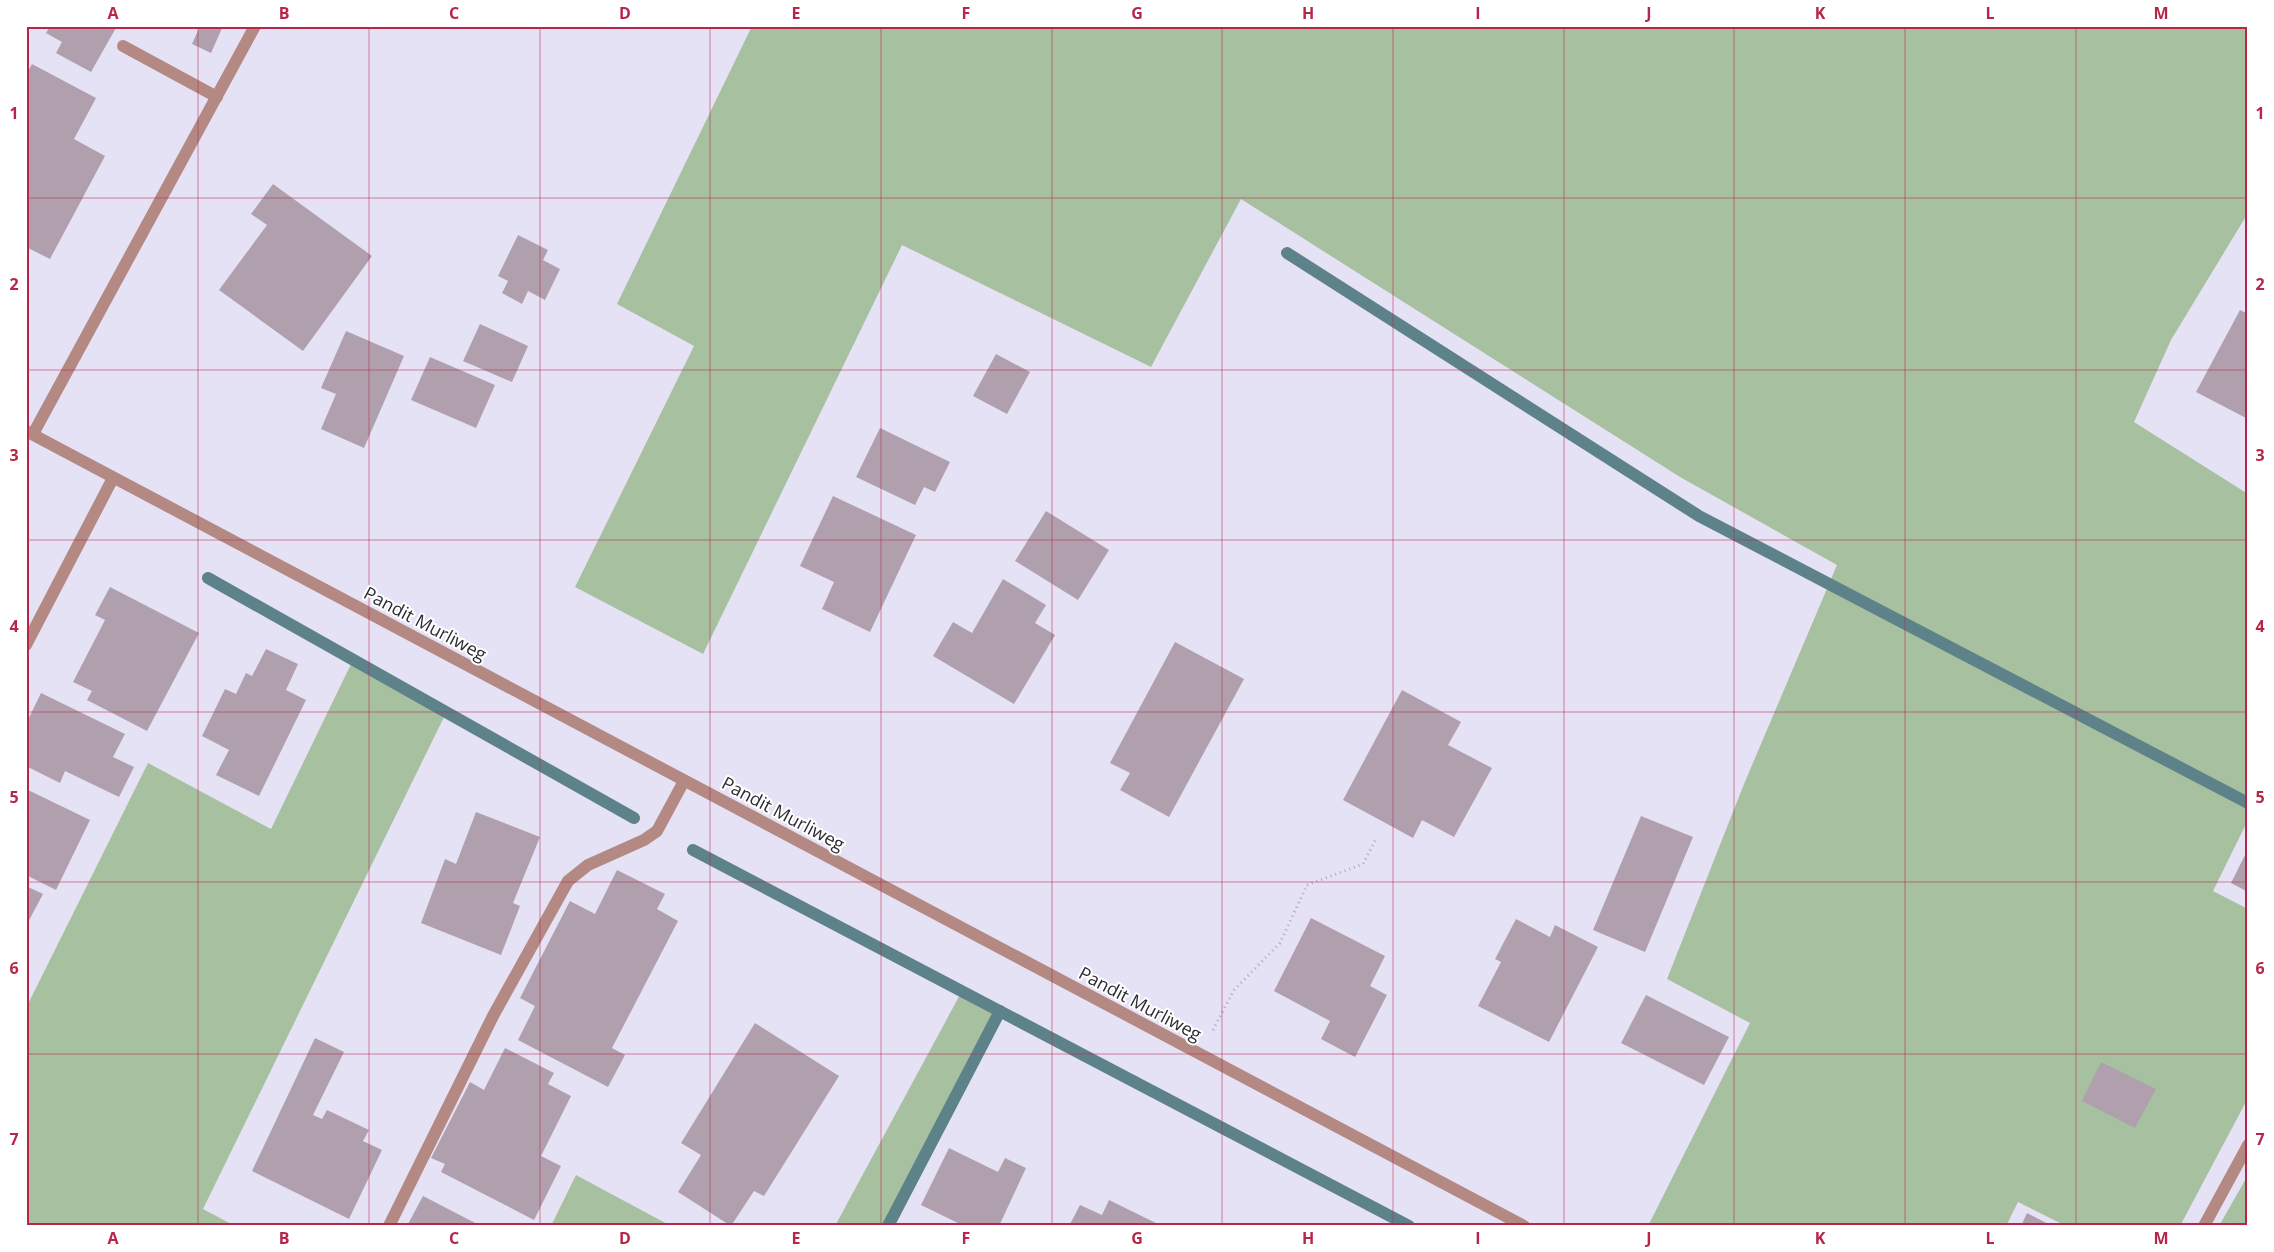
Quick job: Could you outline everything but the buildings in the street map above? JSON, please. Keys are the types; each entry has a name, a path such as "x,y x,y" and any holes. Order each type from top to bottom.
{"street":[{"path":"30,433 255,26"},
{"path":"123,46 217,97"},
{"name":"Pandit Murliweg","path":"30,433 1524,1226"},
{"path":"26,645 112,478"},
{"path":"389,1226 493,1016 568,881 588,866 644,840 657,831 684,781"},
{"path":"2204,1226 2248,1145"}],"path":[{"path":"1200,1055 1234,990 1280,943 1307,885 1363,864 1377,837"}],"green space":[{"path":"752,26 2248,26 2248,213 2171,340 2134,422 2248,494 2248,820 2213,891 2248,909 2248,1098 2180,1226 2066,1226 2018,1202 2006,1226 1648,1226 1750,1023 1667,979 1744,784 1837,565 1680,477 1241,199 1151,367 902,245 703,654 575,587 694,346 617,304"},
{"path":"353,660 446,713 203,1209 235,1226 26,1226 26,1008 148,763 271,829"},
{"path":"962,991 1000,1011 888,1226 835,1226"},
{"path":"576,1175 671,1226 551,1226"},
{"path":"2248,1175 2248,1221 2245,1226 2219,1226"}],"waterway":[{"path":"1287,253 1699,516 2248,803"},
{"path":"208,578 634,818"},
{"path":"693,850 1409,1226"},
{"path":"888,1226 1000,1011"}]}
